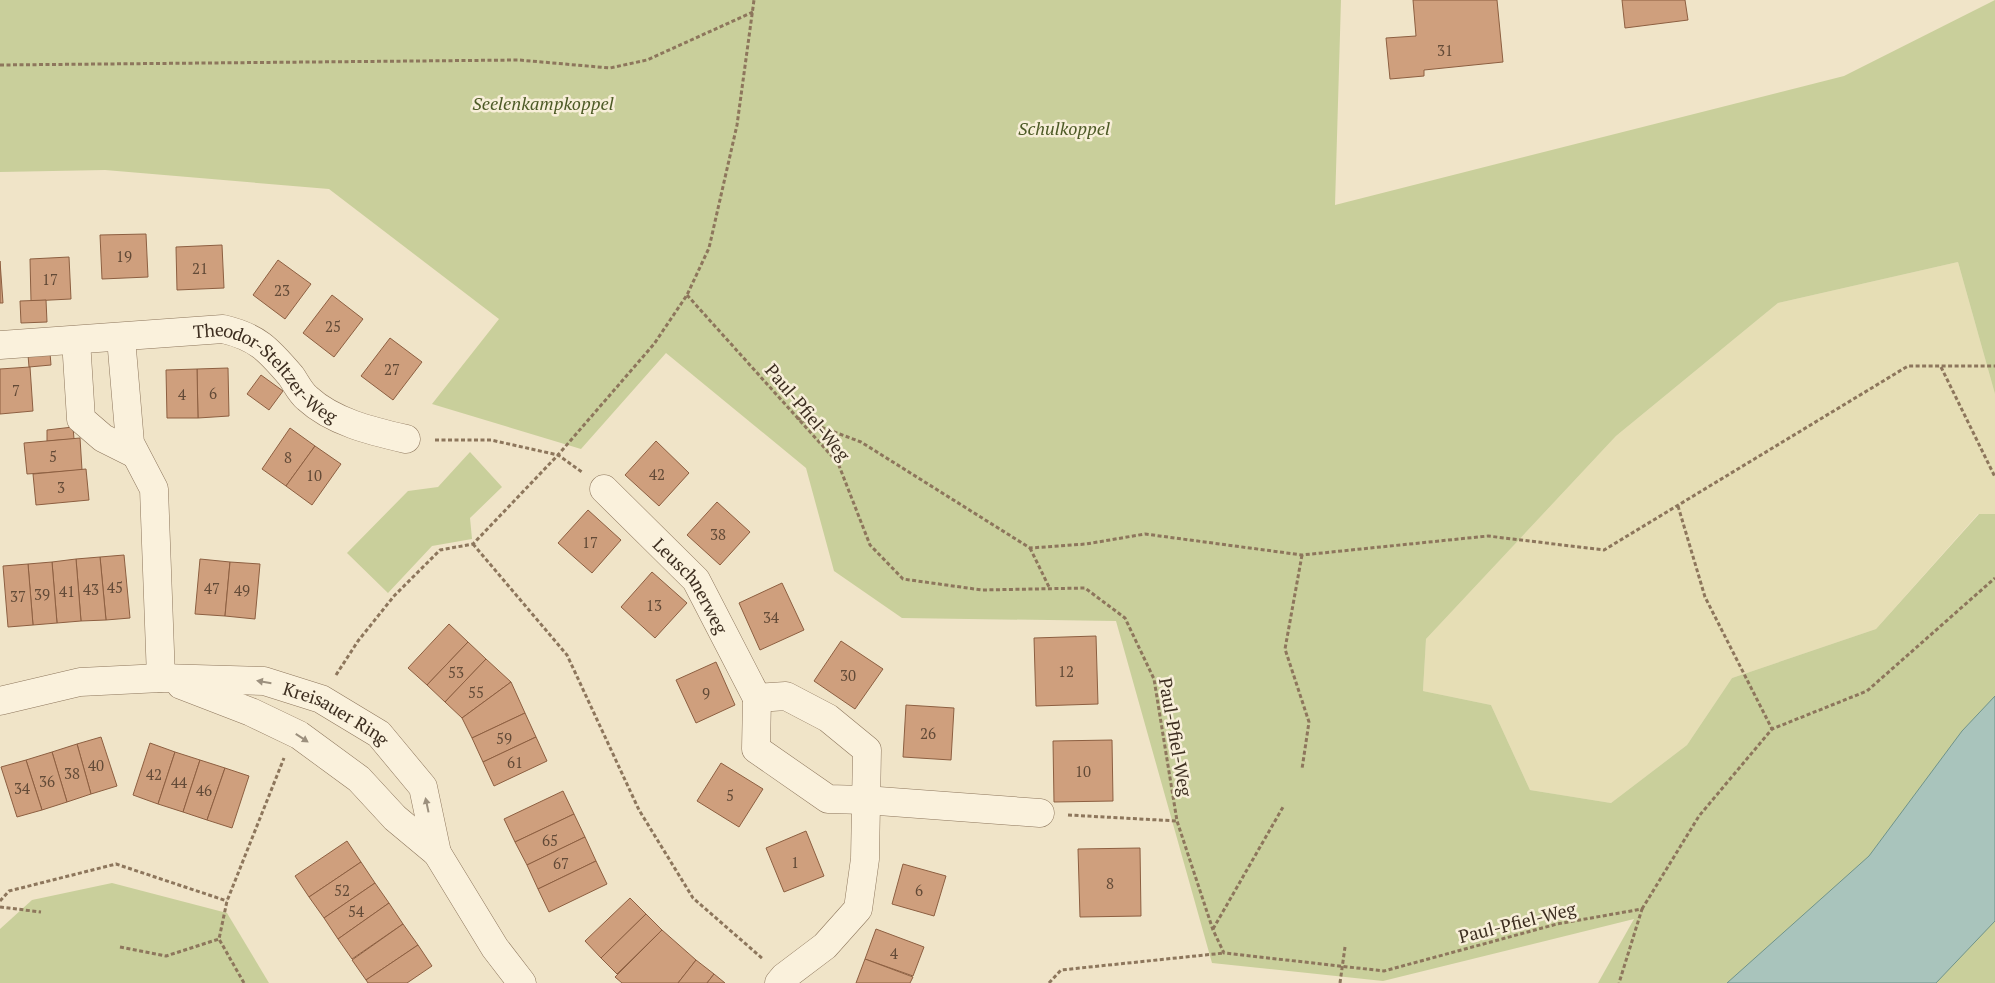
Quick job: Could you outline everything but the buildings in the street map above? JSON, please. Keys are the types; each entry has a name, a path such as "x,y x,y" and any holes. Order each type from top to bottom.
{"street":[{"name":"Theodor-Steltzer-Weg","path":"0,345 121,338 222,329 245,334 264,346 306,397 330,414 357,426 406,439"},
{"path":"121,338 130,443 154,489 161,678"},
{"path":"76,340 81,419 102,438 134,453"},
{"name":"Leuschnerweg","path":"604,489 696,580 758,698 756,749 828,800 865,800 1040,813"},
{"name":"Kreisauer Ring","path":"161,678 251,712 299,736 359,779 396,818 437,853 495,948 522,983"},
{"name":"Kreisauer Ring","path":"0,700 80,682 161,678 264,681 321,699 379,734 423,788 437,853"},
{"path":"758,698 786,696 828,718 867,750 865,859 858,909 825,946 782,980"}],"path":[{"path":"321,699 358,641 394,596 440,550 473,544 558,456 654,344 687,296 710,248 737,125 754,0"},
{"path":"0,65 519,60 610,68 647,60 753,12"},
{"name":"Paul-Pfiel-Weg","path":"687,296 838,463 870,545 903,579 982,590 1085,588 1125,618 1154,679 1177,821 1213,930 1224,953 1384,971 1557,924 1642,909"},
{"path":"1030,548 1086,544 1145,534 1302,555 1488,536 1604,550 1908,366 1995,366"},
{"path":"1940,367 1995,477"},
{"path":"797,418 861,442 1030,548 1050,589"},
{"path":"406,439 491,440 558,456 604,489"},
{"path":"1678,506 1705,597 1772,729"},
{"path":"473,544 567,656 639,810 693,898 782,980"},
{"path":"1302,555 1285,649 1309,722 1302,769"},
{"path":"1619,983 1642,909 1699,816 1772,729 1868,691 1995,578"},
{"path":"244,983 219,939 227,901 284,759 299,736"},
{"path":"1213,930 1283,807"},
{"path":"1040,813 1177,821"},
{"path":"0,901 10,891 116,864 227,901"},
{"path":"0,907 41,912"},
{"path":"120,947 166,956 219,939"},
{"path":"1340,983 1346,947"},
{"path":"1050,983 1061,970 1224,953"}],"shaded area":[{"path":"1958,262 1995,394 1995,514 1978,514 1876,629 1732,678 1687,745 1611,803 1530,790 1491,705 1423,691 1426,639 1616,436 1778,303"}],"green space":[{"path":"0,0 1341,0 1335,205 1844,76 1995,0 1995,394 1958,262 1778,303 1616,436 1426,639 1423,691 1491,705 1530,790 1611,803 1687,745 1732,678 1876,629 1979,514 1995,514 1995,983 1598,983 1634,919 1383,981 1212,963 1116,621 902,618 834,571 806,468 666,353 581,449 432,404 499,319 329,189 105,170 0,172"},
{"path":"470,452 502,487 470,518 472,539 432,546 388,593 347,553 408,491 438,487"},
{"path":"112,883 227,913 269,983 0,983 0,929 32,900"}],"water":[{"path":"1995,696 1995,921 1936,983 1727,983 1869,856 1962,731"}],"park label":[{"name":"Seelenkampkoppel","path":"543,103"},
{"name":"Schulkoppel","path":"1064,128"}]}
